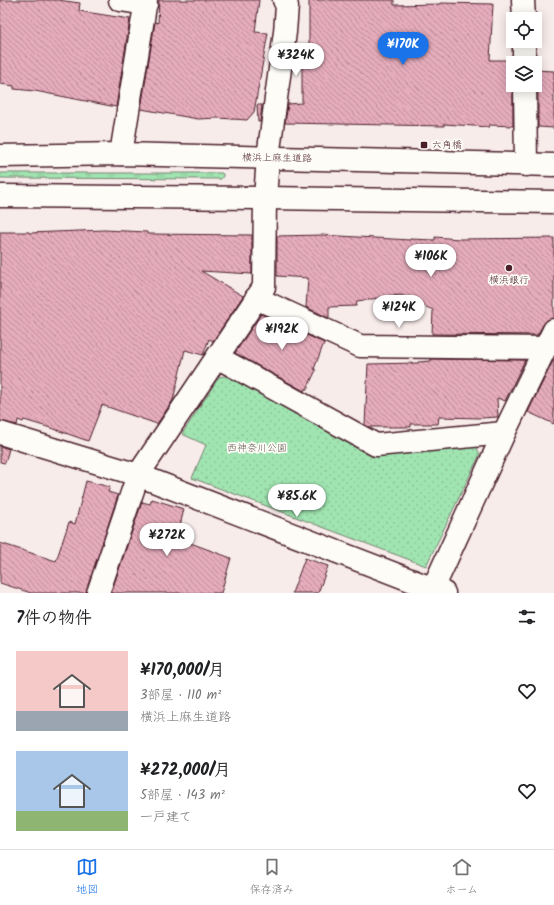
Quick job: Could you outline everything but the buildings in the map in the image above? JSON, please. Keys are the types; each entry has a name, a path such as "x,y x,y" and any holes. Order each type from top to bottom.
{"street":[{"path":"120,0 146,2 120,154"},
{"path":"98,593 138,475 264,287 265,198 268,157 285,32 287,6 284,0"},
{"path":"523,0 524,12"},
{"path":"525,92 526,165"},
{"name":"横浜上麻生道路","path":"0,156 120,154 554,165"},
{"path":"0,196 554,202"},
{"path":"0,433 138,475 436,592 504,434 550,339 360,346 256,298"},
{"path":"217,357 376,445 504,434"}],"green space":[{"path":"0,173 221,173 223,176 221,179 0,178"},
{"name":"西神奈川公園","path":"231,375 376,454 475,445 480,454 426,566 192,478 206,445 182,434 219,377"}],"place":[{"name":"六角橋","path":"424,145"},
{"name":"横浜銀行","path":"509,268"}]}
